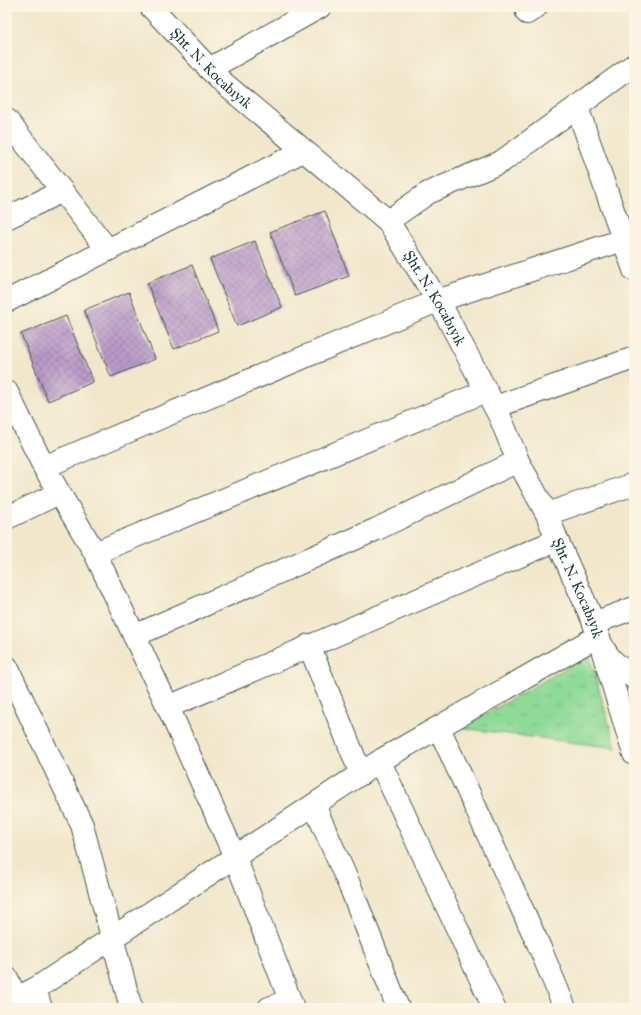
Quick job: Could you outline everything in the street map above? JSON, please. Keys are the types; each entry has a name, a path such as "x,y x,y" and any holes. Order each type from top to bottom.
{"street":[{"name":"Şht. N. Kocabıyık","path":"151,7 220,81 388,221 438,301 490,399 518,461 547,514 596,630 634,754"},
{"path":"209,69 320,7"},
{"path":"388,221 428,193 501,162 634,65"},
{"path":"578,107 634,270"},
{"path":"7,120 108,250"},
{"path":"7,301 303,151"},
{"path":"7,218 62,191"},
{"path":"44,467 438,301 623,240"},
{"path":"95,553 490,399 634,358"},
{"path":"7,392 44,467 95,553 168,707 235,857 291,1004 269,1008"},
{"path":"134,636 377,529 518,461"},
{"path":"547,514 634,484"},
{"path":"7,518 59,492"},
{"path":"168,707 557,540"},
{"path":"7,978 25,999 112,937 361,774 439,728 634,608"},
{"path":"596,630 604,653 634,678"},
{"path":"309,646 361,774"},
{"path":"7,667 82,825 131,1008"},
{"path":"439,728 540,948 565,1008"},
{"path":"380,762 494,1008"},
{"path":"314,805 352,891 398,1008"}],"green space":[{"path":"589,655 616,748 461,728"}],"building":[{"path":"325,211 349,276 295,296 270,232"},
{"path":"255,241 282,307 237,326 210,259"},
{"path":"192,265 218,331 174,349 147,283"},
{"path":"129,292 155,359 111,377 84,310"},
{"path":"66,316 93,382 48,401 21,334"}]}
